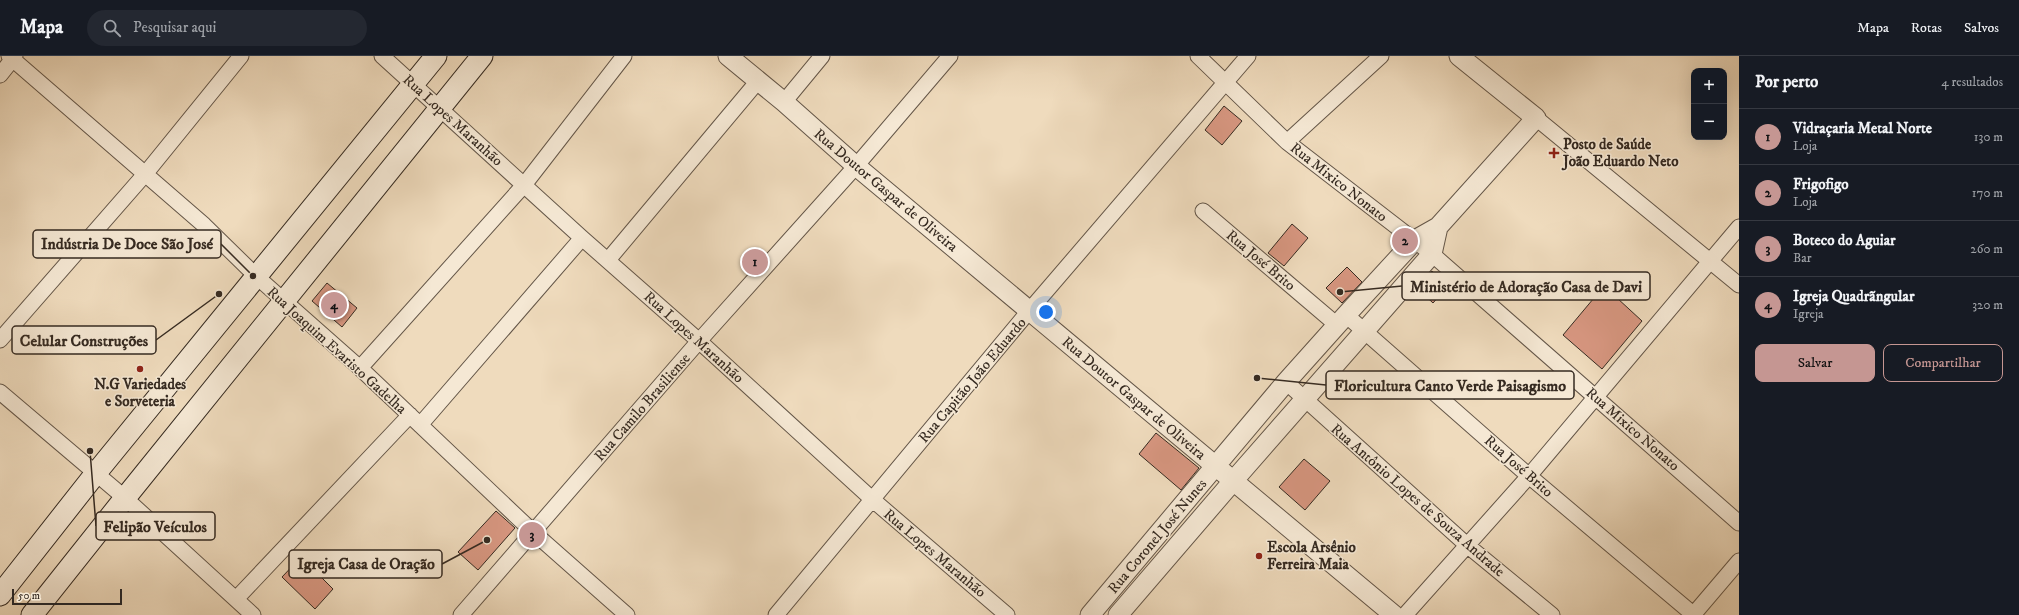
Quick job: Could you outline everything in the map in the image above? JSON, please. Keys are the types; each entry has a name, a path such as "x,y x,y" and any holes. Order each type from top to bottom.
{"main road":[{"path":"0,595 256,276 436,56"},
{"path":"32,615 482,56"}],"street":[{"path":"0,340 146,173 241,56"},
{"name":"Rua Lopes Maranhão","path":"382,56 412,85 699,341 873,500 1007,615"},
{"path":"360,368 524,185 624,56"},
{"name":"Rua Doutor Gaspar de Oliveira","path":"728,56 784,102 856,166 1394,615"},
{"path":"784,102 822,56"},
{"name":"Rua Camilo Brasiliense","path":"461,615 699,341 856,166 950,56"},
{"name":"Rua Mixico Nonato","path":"1198,56 1287,142 1432,254 1739,523"},
{"name":"Rua Capitão João Eduardo","path":"776,615 1029,311 1248,56"},
{"path":"1287,142 1381,56"},
{"path":"1459,56 1739,285"},
{"path":"0,75 12,57"},
{"name":"Rua Joaquim Evaristo Gadelha","path":"12,57 204,225 256,276 360,368 533,532 627,615"},
{"path":"608,260 758,82"},
{"path":"1432,254 1438,227 1536,118"},
{"name":"Rua José Brito","path":"1203,211 1341,320 1364,331 1529,476 1693,615"},
{"name":"Rua Coronel José Nunes","path":"1090,615 1217,466 1286,382 1341,320 1415,240 1438,227"},
{"path":"1405,615 1529,476 1739,227"},
{"path":"236,599 415,420 582,238"},
{"name":"Rua Coronel José Nunes","path":"1118,615 1432,254"},
{"name":"Rua Antônio Lopes de Souza Andrade","path":"1286,382 1468,546 1552,615"},
{"path":"0,392 125,498 253,615"},
{"path":"1693,615 1739,561"}],"building":[{"path":"1224,106 1242,121 1222,145 1205,130"},
{"path":"1292,224 1308,238 1284,266 1268,253"},
{"path":"1347,267 1362,282 1342,303 1326,288"},
{"path":"1432,271 1448,286 1433,303 1417,288"},
{"path":"327,283 357,308 342,327 312,301"},
{"path":"1604,286 1642,321 1602,369 1563,335"},
{"path":"1156,433 1199,468 1181,490 1139,454"},
{"path":"1304,459 1330,481 1305,510 1279,487"},
{"path":"496,511 515,528 478,570 458,552"},
{"path":"301,557 333,589 315,609 282,577"}],"place":[{"name":"Posto de Saúde João Eduardo Neto","path":"1554,153"},
{"name":"Frigofigo","path":"1405,241"},
{"name":"Vidraçaria Metal Norte","path":"755,262"},
{"name":"Indústria De Doce São José","path":"253,276"},
{"name":"Ministério de Adoração Casa de Davi","path":"1340,292"},
{"name":"Celular Construções","path":"219,294"},
{"name":"Igreja Quadrãngular","path":"334,305"},
{"name":"N.G Variedades e Sorveteria","path":"140,369"},
{"name":"Floricultura Canto Verde Paisagismo","path":"1257,378"},
{"name":"Felipão Veículos","path":"90,451"},
{"name":"Boteco do Aguiar","path":"532,535"},
{"name":"Igreja Casa de Oração","path":"487,540"},
{"name":"Escola Arsênio Ferreira Maia","path":"1259,556"}]}
